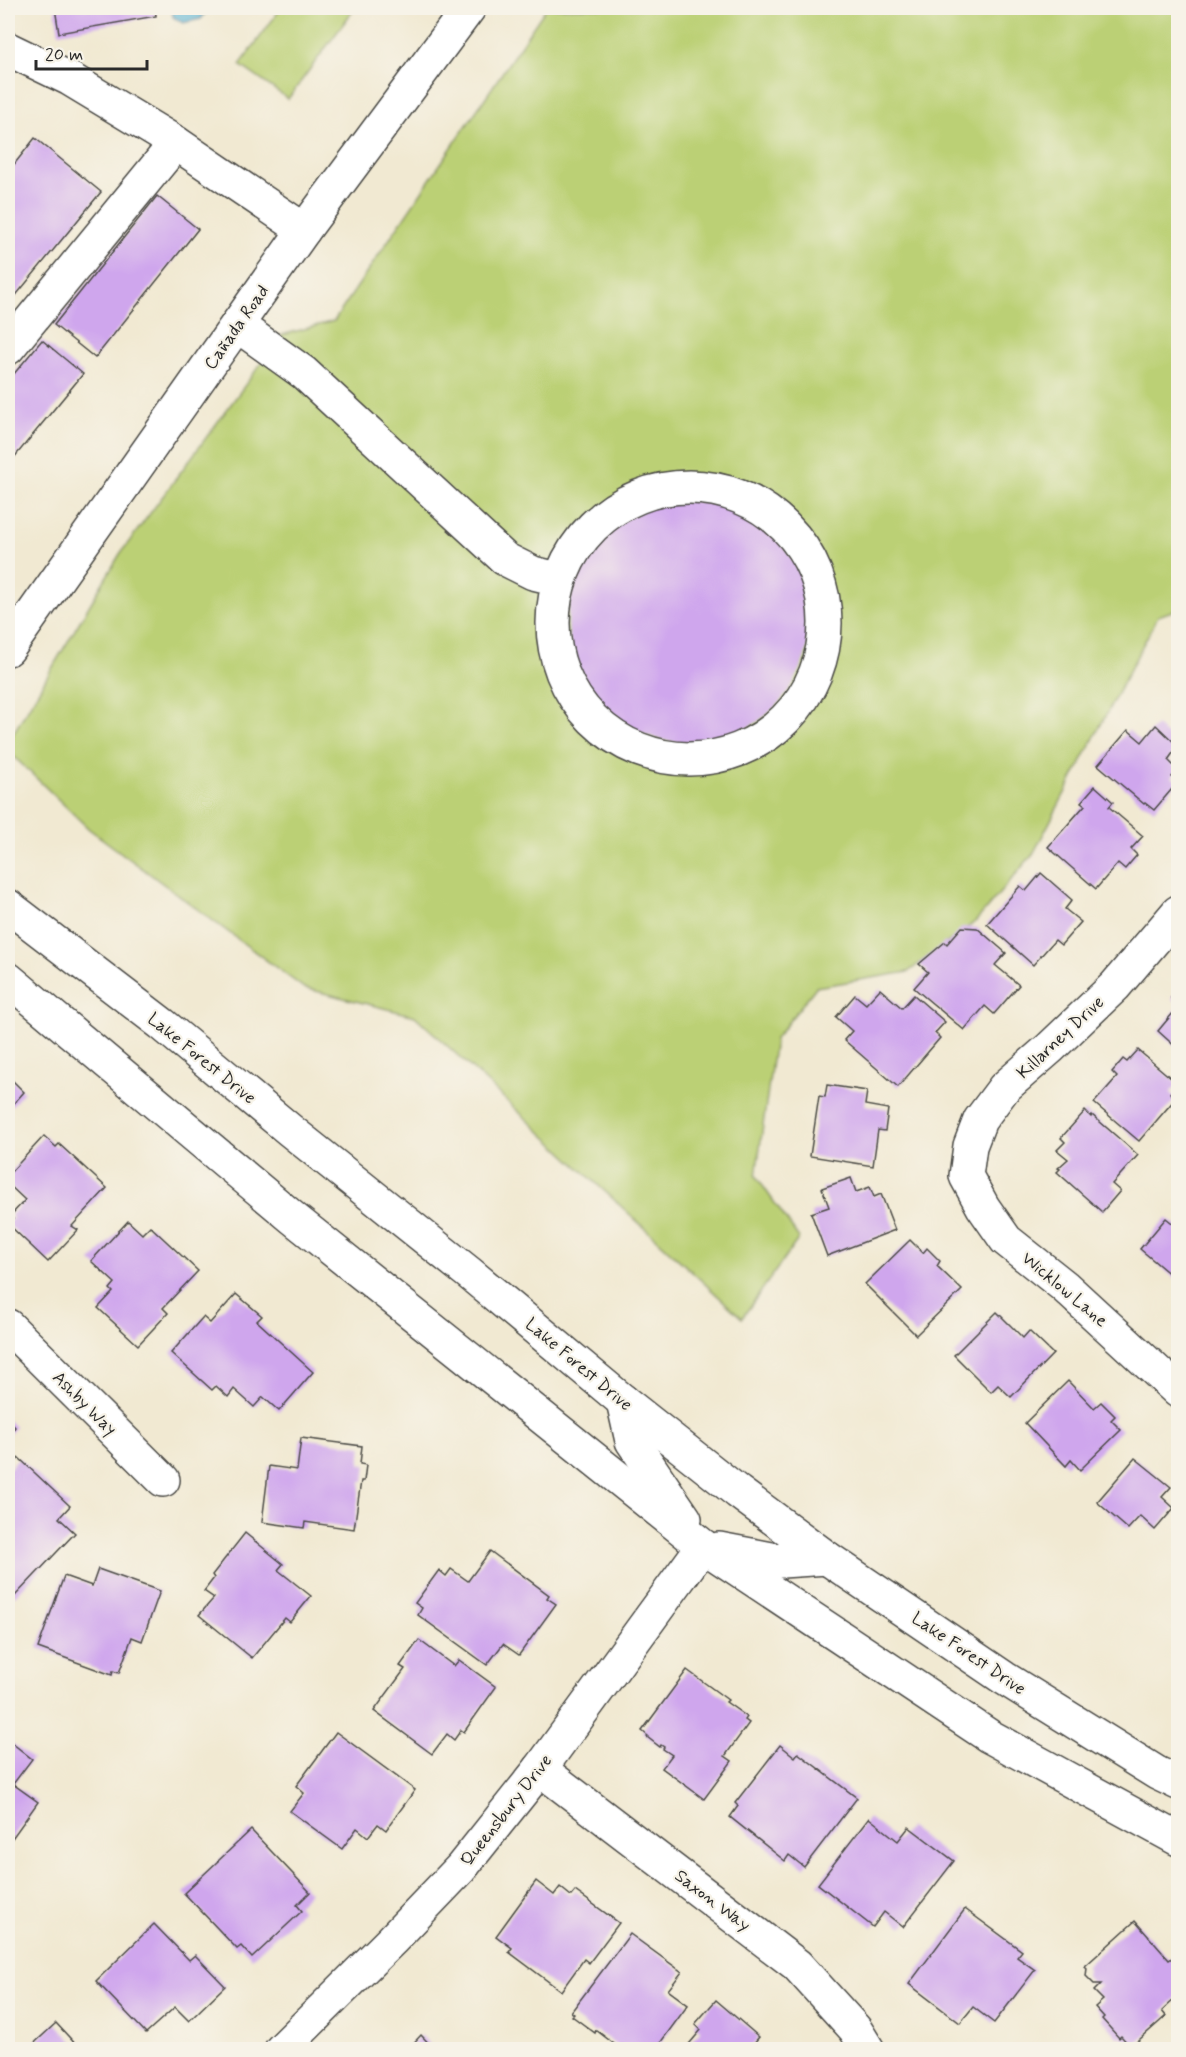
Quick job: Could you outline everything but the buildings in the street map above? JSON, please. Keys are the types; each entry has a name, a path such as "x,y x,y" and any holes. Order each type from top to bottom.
{"street":[{"name":"Cañada Road","path":"8,649 304,230 470,8"},
{"path":"8,49 70,79 176,143 304,230"},
{"path":"8,348 176,143"},
{"path":"237,325 304,373 505,559 533,573 558,579"},
{"path":"674,486 713,488 750,500 782,522 807,553 822,589 826,628 819,667 802,701 775,730 741,750 704,759 664,758 627,745 595,723 570,692 556,656 551,617 558,579 576,544 602,516 636,496 674,486"},
{"name":"Lake Forest Drive","path":"8,906 162,1024 623,1401 738,1492 827,1558 1004,1678 1156,1773 1179,1783"},
{"name":"Killarney Drive","path":"966,1176 970,1146 980,1120 1004,1088 1115,986 1179,912"},
{"path":"8,979 293,1218 703,1546 989,1736 1179,1839"},
{"name":"Wicklow Lane","path":"966,1176 983,1207 1006,1240 1064,1286 1179,1391"},
{"name":"Ashby Way","path":"8,1326 163,1479"},
{"path":"623,1401 632,1441 703,1546 782,1561 827,1558"},
{"name":"Queensbury Drive","path":"280,2049 392,1940 461,1868 540,1769 703,1546"},
{"name":"Saxon Way","path":"540,1769 797,1965 855,2029 868,2049"}],"green space":[{"path":"281,8 355,8 288,99 240,65"},
{"path":"546,8 1178,8 1178,609 1158,616 1033,854 976,921 908,972 816,987 775,1039 756,1176 799,1238 742,1318 415,1016 304,988 89,829 8,751 8,742 120,554 282,335 334,321"}],"water":[{"path":"172,8 209,8 201,19 183,23 173,17"}]}
